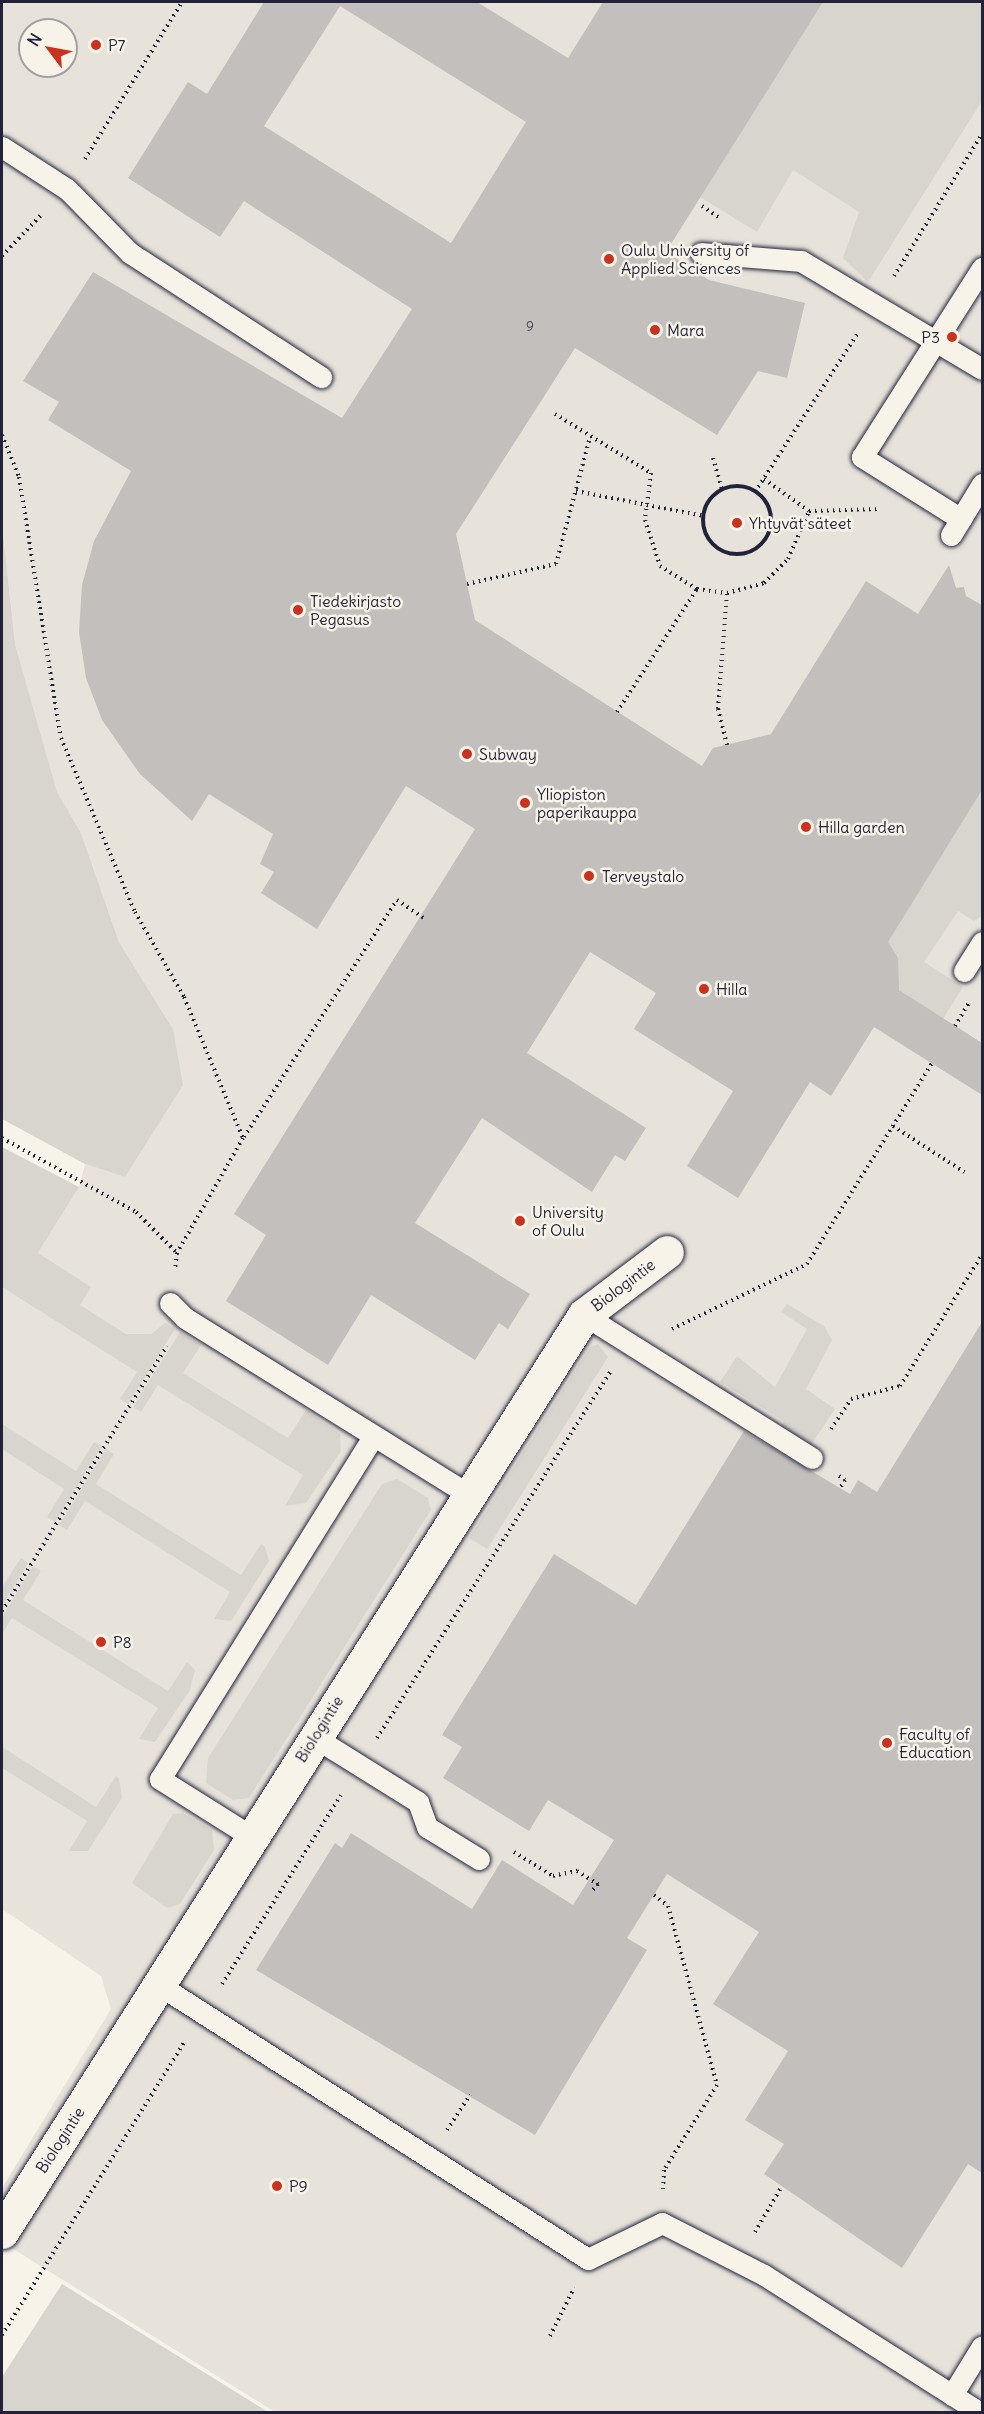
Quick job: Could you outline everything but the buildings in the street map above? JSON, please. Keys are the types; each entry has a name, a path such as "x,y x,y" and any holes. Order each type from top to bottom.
{"street":[{"name":"Biologintie","path":"2,2232 314,1737 584,1315 667,1252"}],"lane":[{"path":"2,147 67,189 130,253 321,377"},
{"path":"701,253 801,261 937,340 982,369"},
{"path":"982,268 862,457 956,527 982,484"},
{"path":"964,970 982,942"},
{"path":"170,1303 185,1318 469,1495"},
{"path":"584,1315 812,1458"},
{"path":"252,1837 160,1779 374,1437"},
{"path":"314,1737 418,1802 427,1827 479,1859"},
{"path":"159,1985 202,2015 588,2259 662,2223 738,2261 980,2412"},
{"path":"952,2395 982,2346"}],"path":[{"path":"2,256 67,189 182,2"},
{"path":"555,414 651,473 643,503 660,566 697,589 727,593 764,583 788,559 809,512"},
{"path":"2,435 19,477 61,738 135,912 184,997 243,1138"},
{"path":"467,584 556,564 590,436"},
{"path":"713,458 722,489"},
{"path":"755,492 764,479 809,512 892,513"},
{"path":"739,486 755,492 765,501 770,522 763,542 752,551 723,552 711,543 703,516 709,500 722,489 739,486"},
{"path":"576,491 703,516"},
{"path":"617,712 697,589"},
{"path":"727,593 718,710 727,745"},
{"path":"170,1303 177,1252 243,1138 397,900 424,918"},
{"path":"2,2335 607,1376 635,1347 807,1264 932,1063"},
{"path":"892,1126 964,1172"},
{"path":"2,1138 136,1212 177,1252"},
{"path":"840,1488 845,1480 812,1458 851,1399 900,1386 982,1255"},
{"path":"2,1611 185,1318"},
{"path":"479,1859 511,1850 553,1876 577,1871 598,1884 592,1891"},
{"path":"654,1895 668,1906 717,2085 664,2170 662,2223"},
{"path":"738,2261 782,2186"},
{"path":"550,2336 588,2259"}],"shaded area":[{"name":"University of Oulu","path":"2,2 982,2 982,2412 275,2412 2,2242 2,2188 111,2009 101,1976 2,1909 2,1287 13,1293 79,1187 85,1164 125,1177 173,1029 119,942 81,833 57,793 15,644 2,523"},
{"path":"823,2 982,2 982,101 868,282 843,258 859,212 793,170 757,232 700,197"},
{"path":"2,523 15,644 57,792 81,833 119,942 173,1029 183,1085 125,1177 85,1164 2,1119"},
{"path":"982,790 982,916 974,921 958,911 924,962 963,987 943,1019 887,982 898,958 882,944"},
{"path":"2,1147 79,1187 38,1253 91,1287 80,1305 126,1334 151,1334 165,1323 175,1329 128,1404 120,1399 137,1372 2,1287"},
{"path":"787,1304 824,1326 832,1340 806,1389 835,1409 805,1454 776,1436 784,1421 720,1382 737,1356 775,1387 807,1329 781,1312"},
{"path":"180,1332 201,1345 183,1373 288,1438 306,1410 340,1434 341,1451 306,1503 285,1506 303,1475 158,1385 141,1412 133,1407"},
{"path":"598,1344 608,1357 487,1549 469,1538 590,1347"},
{"path":"2,1424 76,1471 94,1442 102,1446 55,1522 47,1517 64,1489 2,1449"},
{"path":"106,1449 114,1454 96,1484 241,1575 261,1544 265,1547 269,1561 231,1621 214,1619 230,1592 85,1501 67,1530 59,1525"},
{"path":"397,1479 428,1498 431,1510 249,1798 233,1800 206,1783 208,1758 382,1484"},
{"path":"21,1558 28,1563 2,1606 2,1587"},
{"path":"33,1566 41,1571 23,1600 168,1691 187,1662 195,1670 190,1690 155,1742 139,1739 158,1708 12,1618 2,1634 2,1617"},
{"path":"2,1747 96,1807 116,1776 119,1779 122,1798 88,1851 69,1851 87,1821 2,1768"},
{"path":"183,1813 212,1830 214,1850 180,1904 167,1908 132,1883 173,1814"},
{"path":"62,2284 268,2412 2,2412 2,2377"}],"place":[{"name":"P7","path":"96,45"},
{"name":"Oulu University of Applied Sciences","path":"609,259"},
{"name":"Mara","path":"655,330"},
{"name":"P3","path":"952,337"},
{"name":"Yhtyvät säteet","path":"737,523"},
{"name":"Tiedekirjasto Pegasus","path":"298,610"},
{"name":"Subway","path":"467,754"},
{"name":"Yliopiston paperikauppa","path":"525,803"},
{"name":"Hilla garden","path":"806,827"},
{"name":"Terveystalo","path":"589,876"},
{"name":"Hilla","path":"704,989"},
{"name":"University of Oulu","path":"520,1221"},
{"name":"P8","path":"101,1642"},
{"name":"Faculty of Education","path":"887,1743"},
{"name":"P9","path":"277,2186"}]}
